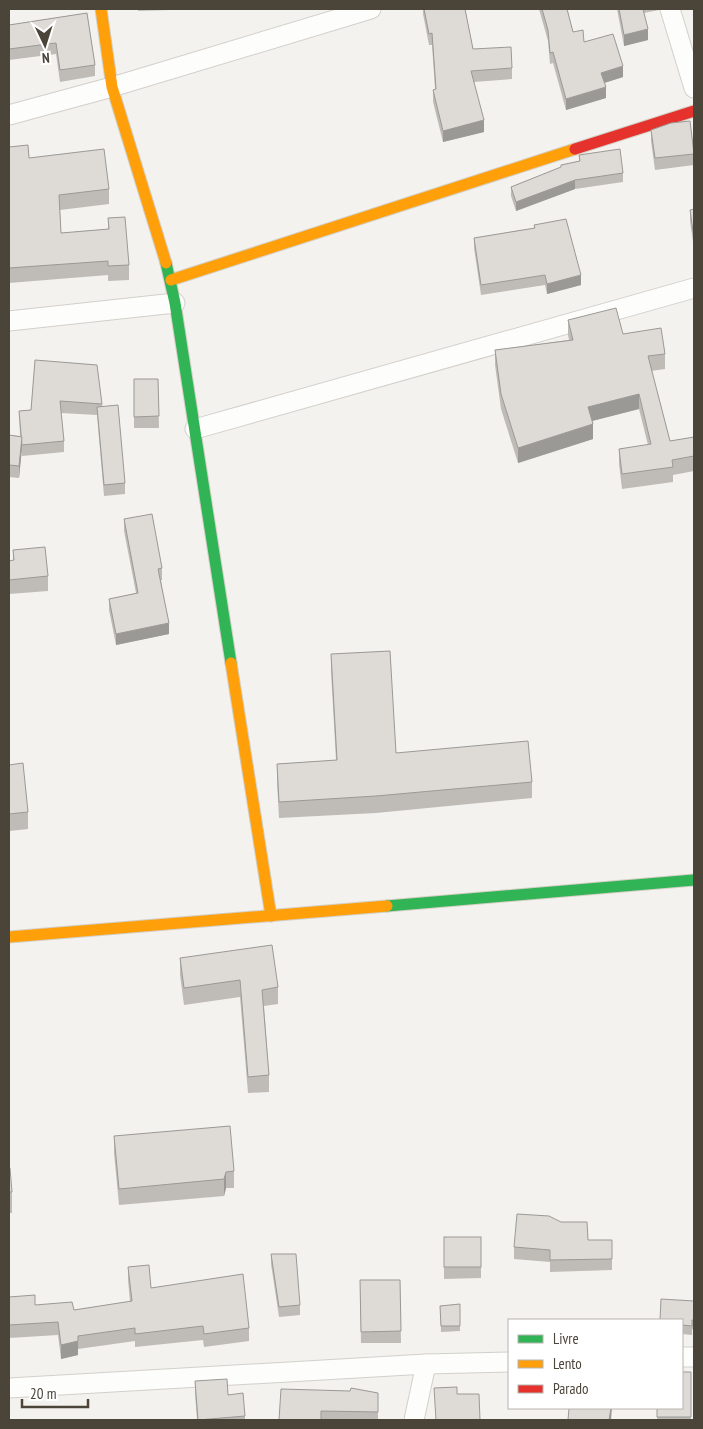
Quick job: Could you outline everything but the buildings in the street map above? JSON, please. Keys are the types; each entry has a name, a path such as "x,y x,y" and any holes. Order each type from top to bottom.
{"street":[{"path":"101,9 112,87 171,280 176,303 271,916"},
{"path":"9,115 112,87 371,9"},
{"path":"670,9 694,88"},
{"path":"171,280 694,111"},
{"path":"195,429 694,288"},
{"path":"9,321 176,303"},
{"path":"9,938 694,880"},
{"path":"9,1388 426,1364 508,1362"},
{"path":"414,1420 426,1364"}],"traffic: fast":[{"path":"166,263 175,303 231,663"},
{"path":"387,906 694,880"}],"traffic: slow":[{"path":"101,9 112,87 166,263"},
{"path":"171,280 575,149"},
{"path":"231,663 271,916"},
{"path":"9,937 387,906"}],"traffic: jam":[{"path":"575,149 694,111"}]}
